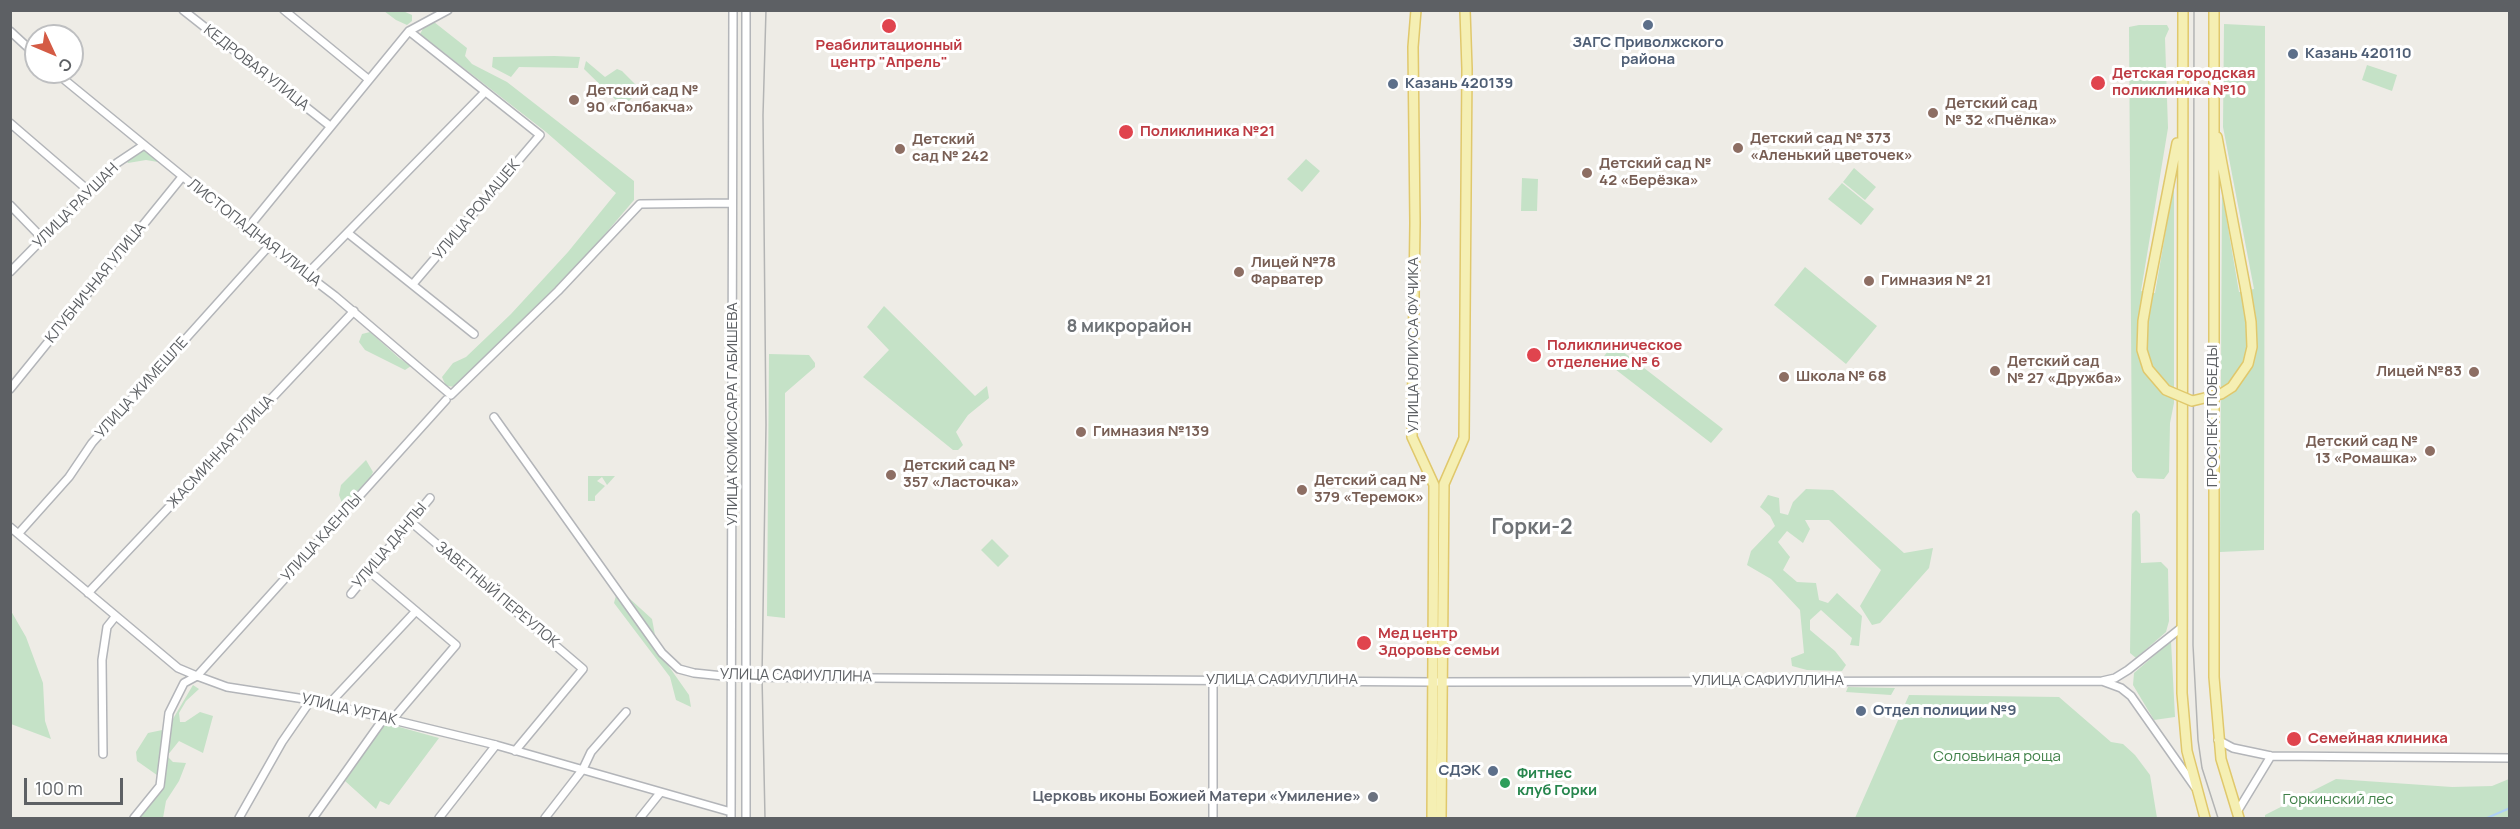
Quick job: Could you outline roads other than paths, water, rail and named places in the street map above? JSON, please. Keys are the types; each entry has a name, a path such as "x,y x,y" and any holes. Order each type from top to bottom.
{"main road":[{"name":"УЛИЦА ЮЛИУСА ФУЧИКА","path":"1416,10 1413,47 1415,223 1412,437 1434,485 1441,819"},
{"name":"УЛИЦА ЮЛИУСА ФУЧИКА","path":"1432,819 1444,484 1464,438 1467,69 1465,10"},
{"name":"ПРОСПЕКТ ПОБЕДЫ","path":"2214,10 2214,677 2218,740 2238,815"},
{"path":"2182,13 2182,693 2187,751 2205,819"},
{"path":"2181,123 2143,321 2142,350 2148,369 2166,390 2192,401 2221,394 2232,387 2248,364 2252,330 2247,291 2213,120"}],"street":[{"name":"КЕДРОВАЯ УЛИЦА","path":"183,10 330,126"},
{"path":"284,10 368,79"},
{"path":"247,229 409,31 448,10"},
{"name":"УЛИЦА КОМИССАРА ГАБИШЕВА","path":"731,815 733,10"},
{"name":"УЛИЦА КОМИССАРА ГАБИШЕВА","path":"746,10 746,819"},
{"path":"307,274 349,234 485,92 409,31"},
{"path":"10,32 24,44"},
{"name":"ЛИСТОПАДНАЯ УЛИЦА","path":"70,84 247,229 354,311 449,398"},
{"name":"УЛИЦА РОМАШЕК","path":"413,284 540,135 485,92"},
{"path":"10,123 89,191"},
{"name":"УЛИЦА РАУШАН","path":"10,272 117,163 144,145"},
{"name":"КЛУБНИЧНАЯ УЛИЦА","path":"10,389 182,177"},
{"name":"УЛИЦА КАЕНЛЫ","path":"134,819 160,786 168,713 184,683 197,676 449,398 558,291 639,204 732,203"},
{"path":"10,206 44,239"},
{"path":"349,234 474,334"},
{"name":"УЛИЦА ЖИМЕШЛЕ","path":"19,533 69,477 92,443 269,246"},
{"name":"ЖАСМИННАЯ УЛИЦА","path":"88,593 354,311"},
{"name":"УЛИЦА САФИУЛЛИНА","path":"494,417 662,653 679,669 694,673 733,677 1437,682 2102,681 2115,678 2128,670 2181,628"},
{"name":"УЛИЦА ДАНЛЫ","path":"351,594 430,498"},
{"name":"ЗАВЕТНЫЙ ПЕРЕУЛОК","path":"411,522 583,669 515,751"},
{"name":"УЛИЦА УРТАК","path":"10,527 178,668 197,676 227,687 311,700 496,745 583,769 731,815"},
{"path":"313,819 388,719 456,645 370,572"},
{"path":"329,704 416,611"},
{"path":"103,754 102,660 107,627 115,617"},
{"path":"1213,680 1213,819"},
{"path":"2102,681 2121,688 2131,696 2195,787"},
{"path":"238,819 282,742 311,700"},
{"path":"545,819 583,769 591,752 626,712"},
{"path":"2218,740 2233,748 2271,756 2510,758"},
{"path":"439,819 496,745"},
{"path":"2238,815 2271,756"},
{"path":"640,819 660,793"}],"waterway":[{"path":"2487,818 2510,808"}],"tram line":[{"path":"765,818 762,676 766,425 763,115 766,10"},
{"path":"2194,10 2193,645 2198,740 2202,768 2218,818"}],"place":[{"name":"ЗАГС Приволжского района","path":"1648,25"},
{"name":"Реабилитационный центр \"Апрель\"","path":"889,26"},
{"name":"Казань 420110","path":"2293,54"},
{"name":"Детская городская поликлиника №10","path":"2098,83"},
{"name":"Казань 420139","path":"1393,84"},
{"name":"Детский сад № 90 «Голбакча»","path":"574,100"},
{"name":"Детский сад № 32 «Пчёлка»","path":"1933,113"},
{"name":"Поликлиника №21","path":"1126,132"},
{"name":"Детский сад № 373 «Аленький цветочек»","path":"1738,148"},
{"name":"Детский сад № 242","path":"900,149"},
{"name":"Детский сад № 42 «Берёзка»","path":"1587,173"},
{"name":"Лицей №78 Фарватер","path":"1239,272"},
{"name":"Гимназия № 21","path":"1869,281"},
{"name":"Поликлиническое отделение № 6","path":"1534,355"},
{"name":"Детский сад № 27 «Дружба»","path":"1995,371"},
{"name":"Лицей №83","path":"2474,372"},
{"name":"Школа № 68","path":"1784,377"},
{"name":"Гимназия №139","path":"1081,432"},
{"name":"Детский сад № 13 «Ромашка»","path":"2430,451"},
{"name":"Детский сад № 357 «Ласточка»","path":"891,475"},
{"name":"Детский сад № 379 «Теремок»","path":"1302,490"},
{"name":"Мед центр Здоровье семьи","path":"1364,643"},
{"name":"Отдел полиции №9","path":"1861,711"},
{"name":"Семейная клиника","path":"2294,739"},
{"name":"СДЭК","path":"1493,771"},
{"name":"Фитнес клуб Горки","path":"1505,783"},
{"name":"Церковь иконы Божией Матери «Умиление»","path":"1373,797"}],"district":[{"name":"8 микрорайон","path":"1129,327"},
{"name":"Горки-2","path":"1532,528"}],"park label":[{"name":"Соловьиная роща","path":"1997,757"},
{"name":"Горкинский лес","path":"2338,800"}]}
